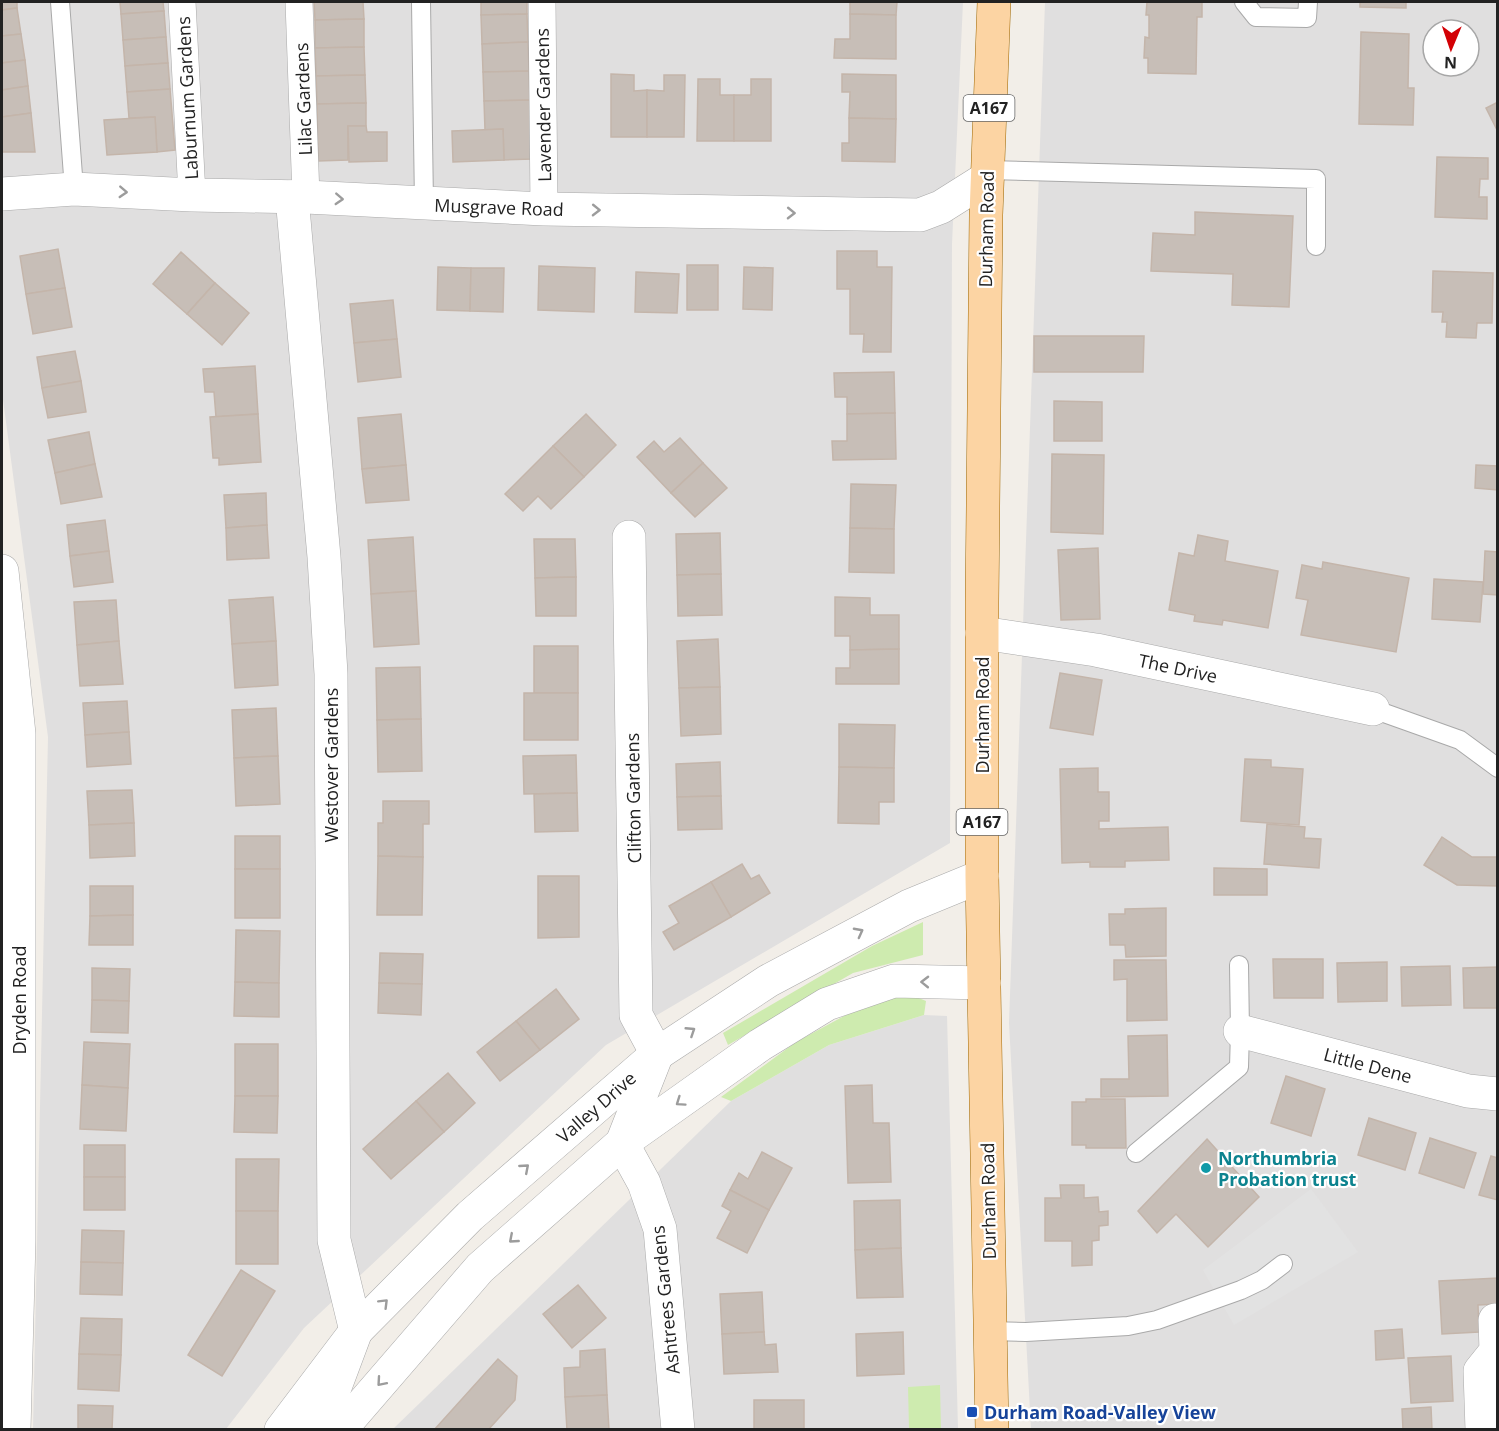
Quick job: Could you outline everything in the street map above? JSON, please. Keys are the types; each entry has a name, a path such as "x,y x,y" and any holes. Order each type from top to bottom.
{"main road":[{"name":"Durham Road","path":"992,1430 982,876 982,633 987,174 993,2"}],"street":[{"name":"Laburnum Gardens","path":"182,2 192,195"},
{"name":"Lilac Gardens","path":"299,2 299,197"},
{"name":"Lavender Gardens","path":"542,2 544,209"},
{"name":"Musgrave Road","path":"2,194 74,189 544,209 920,215 941,207 987,174"},
{"name":"Westover Gardens","path":"299,197 331,674 334,1240 356,1331"},
{"name":"Clifton Gardens","path":"629,537 636,1015 657,1054"},
{"name":"Dryden Road","path":"2,571 19,734 19,1240 14,1430"},
{"name":"The Drive","path":"982,633 1096,650 1373,709"},
{"name":"Valley Drive","path":"281,1430 356,1331 470,1216 657,1054 768,981 909,906 982,876"},
{"path":"340,1430 480,1268 622,1143 760,1045 827,1004 894,981 984,982"},
{"name":"Little Dene","path":"1240,1031 1468,1091 1497,1094"},
{"path":"622,1143 657,1054"},
{"name":"Ashtrees Gardens","path":"622,1143 644,1183 660,1229 678,1430"},
{"path":"1482,1430 1480,1371 1496,1351 1495,1320"},
{"path":"319,1430 356,1331"}],"lane":[{"path":"60,2 74,189"},
{"path":"422,2 424,204"},
{"path":"1244,2 1256,17 1307,18 1308,2"},
{"path":"987,174 1316,179 1316,246"},
{"path":"1373,709 1460,740 1497,768"},
{"path":"1137,1153 1239,1067 1239,965"},
{"path":"990,1331 1026,1332 1128,1326 1157,1320 1241,1290 1262,1280 1283,1264"}],"shaded area":[{"path":"2,2 963,2 952,244 950,843 606,1045 304,1328 226,1429 33,1429 48,737 2,392"},
{"path":"1045,2 1497,2 1497,1429 1031,1429 1009,1023"},
{"path":"924,1015 947,1016 958,1429 392,1430 731,1101 829,1045"},
{"path":"1311,1189 1358,1252 1234,1325 1203,1270"}],"green space":[{"path":"923,922 923,955 853,973 728,1045 723,1033 872,946"},
{"path":"909,994 926,1001 924,1015 829,1045 731,1101 721,1097 796,1042 857,1009"},
{"path":"940,1385 941,1429 909,1429 908,1387"}],"building":[{"path":"2,2 17,2 17,8 2,10"},
{"path":"120,2 163,2 164,11 121,14"},
{"path":"314,2 363,2 364,19 315,20"},
{"path":"481,2 527,2 527,14 481,15"},
{"path":"850,2 897,2 896,15 850,14"},
{"path":"1147,2 1202,2 1202,17 1197,17 1196,74 1148,73 1148,58 1144,58 1145,37 1149,38"},
{"path":"1360,2 1406,2 1406,8 1360,7"},
{"path":"17,8 21,34 2,36 2,10"},
{"path":"164,11 166,37 123,40 121,14"},
{"path":"527,14 528,42 482,44 481,15"},
{"path":"850,14 896,15 896,59 834,58 835,39 850,39"},
{"path":"364,19 364,47 315,48 315,20"},
{"path":"1361,32 1409,34 1408,88 1414,88 1413,125 1359,124"},
{"path":"21,34 25,60 2,63 2,36"},
{"path":"166,37 168,63 125,66 123,40"},
{"path":"528,42 529,71 483,72 482,44"},
{"path":"364,47 365,75 316,76 315,48"},
{"path":"25,60 28,86 2,90 2,63"},
{"path":"168,63 170,89 127,92 125,66"},
{"path":"529,71 530,100 484,101 483,72"},
{"path":"611,74 634,75 634,91 647,90 647,137 611,137"},
{"path":"842,74 896,75 896,119 849,118 850,92 842,92"},
{"path":"365,75 366,103 317,104 316,76"},
{"path":"664,75 685,75 684,137 647,137 647,90 664,91"},
{"path":"698,79 720,79 720,95 734,95 734,141 697,141"},
{"path":"751,79 771,79 771,141 734,141 734,95 751,95"},
{"path":"28,86 31,113 2,117 2,90"},
{"path":"170,89 175,150 157,152 155,117 129,118 127,92"},
{"path":"530,100 532,159 504,160 503,129 485,130 484,101"},
{"path":"1498,102 1498,132 1486,108"},
{"path":"366,103 366,126 348,126 348,160 318,161 317,104"},
{"path":"31,113 35,152 2,152 2,117"},
{"path":"155,117 157,152 107,155 104,120"},
{"path":"849,118 896,119 895,162 842,161 842,143 849,143"},
{"path":"348,126 366,126 367,132 387,132 387,161 349,162"},
{"path":"503,129 504,160 453,162 452,131"},
{"path":"1437,157 1488,158 1488,179 1480,179 1479,197 1487,197 1487,219 1435,217"},
{"path":"1195,212 1293,216 1289,307 1232,305 1233,274 1151,271 1153,233 1195,235"},
{"path":"58,249 65,288 26,294 20,256"},
{"path":"837,251 877,251 877,267 892,267 891,352 863,352 864,334 850,334 850,289 837,289"},
{"path":"181,252 215,283 187,314 153,284"},
{"path":"687,265 718,265 718,310 687,310"},
{"path":"539,266 595,268 594,312 538,310"},
{"path":"438,267 471,268 470,311 437,310"},
{"path":"744,267 773,268 772,310 743,309"},
{"path":"471,268 504,268 503,312 470,311"},
{"path":"1433,271 1493,273 1492,323 1477,323 1476,338 1446,337 1447,322 1442,322 1443,312 1432,312"},
{"path":"636,272 679,274 677,313 635,312"},
{"path":"215,283 249,313 222,345 187,314"},
{"path":"65,288 72,327 33,334 26,294"},
{"path":"393,300 397,339 354,343 350,304"},
{"path":"1034,336 1144,336 1143,372 1034,372"},
{"path":"397,339 401,377 358,382 354,343"},
{"path":"75,351 81,381 42,388 37,357"},
{"path":"255,366 258,414 216,417 214,392 205,392 203,369"},
{"path":"894,372 895,413 847,414 847,397 835,397 834,373"},
{"path":"81,381 86,412 48,418 42,388"},
{"path":"1054,401 1102,402 1102,441 1054,441"},
{"path":"895,413 896,459 833,460 832,441 847,441 847,414"},
{"path":"258,414 261,462 219,465 219,458 213,458 210,417"},
{"path":"401,414 406,465 362,469 358,418"},
{"path":"586,414 616,445 584,477 553,446"},
{"path":"89,432 95,464 55,473 48,440"},
{"path":"680,438 703,463 671,493 637,457 654,441 664,452"},
{"path":"553,446 584,477 551,509 538,496 523,511 505,494"},
{"path":"1052,454 1104,455 1103,534 1051,532"},
{"path":"703,463 727,488 695,517 671,493"},
{"path":"95,464 102,497 61,504 55,473"},
{"path":"406,465 409,500 366,503 362,469"},
{"path":"1476,465 1498,466 1498,490 1475,488"},
{"path":"851,484 896,485 894,529 850,528"},
{"path":"266,493 267,525 226,528 224,495"},
{"path":"105,520 109,551 70,556 67,525"},
{"path":"267,525 269,558 227,560 226,528"},
{"path":"850,528 894,529 894,573 849,572"},
{"path":"720,533 721,574 677,575 676,534"},
{"path":"1198,535 1228,541 1225,561 1278,571 1268,628 1223,620 1222,625 1194,621 1195,615 1169,610 1179,553 1194,556"},
{"path":"413,537 416,591 371,594 368,540"},
{"path":"534,539 575,539 576,577 535,578"},
{"path":"1098,548 1100,619 1061,620 1058,550"},
{"path":"109,551 113,582 74,587 70,556"},
{"path":"1485,551 1498,552 1498,595 1483,594"},
{"path":"1323,562 1409,578 1396,652 1301,635 1308,600 1296,598 1302,565 1322,569"},
{"path":"721,574 722,615 678,616 677,575"},
{"path":"576,577 576,616 536,616 535,578"},
{"path":"1434,579 1483,582 1480,622 1432,619"},
{"path":"416,591 419,644 374,647 371,594"},
{"path":"273,597 276,641 232,644 229,600"},
{"path":"835,597 870,598 870,615 899,615 899,649 850,650 850,636 835,636"},
{"path":"116,600 119,641 77,645 74,602"},
{"path":"718,639 720,687 679,688 677,641"},
{"path":"119,641 123,684 80,686 77,645"},
{"path":"276,641 278,685 235,688 232,644"},
{"path":"534,646 578,646 578,693 534,693"},
{"path":"899,649 899,684 836,684 836,668 850,668 850,650"},
{"path":"420,667 421,719 377,720 376,668"},
{"path":"1060,673 1102,680 1093,735 1050,728"},
{"path":"720,687 721,734 681,736 679,688"},
{"path":"524,693 578,693 578,740 524,740"},
{"path":"127,701 129,732 85,735 83,703"},
{"path":"276,708 278,756 234,758 232,710"},
{"path":"421,719 422,771 378,772 377,720"},
{"path":"839,724 895,725 894,768 839,767"},
{"path":"129,732 131,764 87,767 85,735"},
{"path":"576,755 577,793 524,794 523,756"},
{"path":"278,756 280,804 236,806 234,758"},
{"path":"1245,759 1271,760 1271,767 1303,769 1299,825 1241,821"},
{"path":"720,762 721,796 677,797 676,764"},
{"path":"839,767 894,768 894,802 879,802 879,824 838,823"},
{"path":"1098,768 1098,792 1109,792 1109,821 1099,821 1099,829 1168,827 1169,860 1125,861 1125,867 1090,867 1090,862 1062,863 1060,769"},
{"path":"132,790 134,823 89,825 87,791"},
{"path":"577,793 578,831 535,832 534,794"},
{"path":"721,796 722,829 678,830 677,797"},
{"path":"383,801 429,801 429,824 423,824 423,857 378,856 378,823 383,823"},
{"path":"134,823 135,856 90,858 89,825"},
{"path":"1267,824 1305,827 1304,838 1321,839 1319,868 1264,864"},
{"path":"235,836 280,836 280,869 235,869"},
{"path":"1442,837 1472,857 1498,857 1498,886 1457,885 1424,865"},
{"path":"378,856 423,857 422,915 377,915"},
{"path":"742,864 751,879 759,875 770,893 731,917 711,882"},
{"path":"1214,868 1267,869 1267,895 1214,895"},
{"path":"235,869 280,869 280,918 235,918"},
{"path":"538,876 579,876 579,937 538,938"},
{"path":"711,882 731,917 674,950 663,932 679,923 669,906"},
{"path":"90,886 133,886 133,915 90,916"},
{"path":"1166,908 1166,956 1126,957 1125,945 1110,945 1109,914 1125,914 1125,909"},
{"path":"133,915 133,945 89,945 90,916"},
{"path":"236,930 280,931 279,983 235,982"},
{"path":"380,953 423,954 422,984 379,983"},
{"path":"1273,959 1323,959 1323,998 1274,998"},
{"path":"1114,960 1166,960 1167,1020 1127,1021 1127,979 1114,980"},
{"path":"1387,962 1387,1001 1338,1002 1337,963"},
{"path":"1450,966 1451,1005 1402,1006 1401,967"},
{"path":"1498,967 1498,1008 1464,1008 1463,968"},
{"path":"92,968 130,969 129,1001 92,1000"},
{"path":"235,982 279,983 279,1017 234,1016"},
{"path":"379,983 422,984 421,1015 378,1013"},
{"path":"556,989 579,1019 540,1050 516,1021"},
{"path":"92,1000 129,1001 128,1033 91,1032"},
{"path":"516,1021 540,1050 500,1081 477,1052"},
{"path":"1167,1035 1168,1096 1101,1097 1101,1079 1129,1079 1128,1036"},
{"path":"84,1042 130,1044 128,1088 82,1085"},
{"path":"235,1044 278,1044 278,1096 235,1096"},
{"path":"448,1073 475,1103 444,1132 416,1101"},
{"path":"1286,1076 1325,1089 1311,1136 1271,1123"},
{"path":"82,1085 128,1088 126,1131 80,1129"},
{"path":"872,1085 873,1123 889,1123 891,1182 848,1183 845,1086"},
{"path":"235,1096 278,1096 277,1133 234,1132"},
{"path":"1086,1099 1125,1099 1126,1148 1086,1148 1086,1145 1072,1145 1072,1102 1086,1102"},
{"path":"416,1101 444,1132 391,1179 363,1149"},
{"path":"1369,1118 1416,1133 1405,1170 1358,1155"},
{"path":"1430,1138 1476,1153 1464,1188 1419,1173"},
{"name":"Northumbria Probation trust","path":"1207,1139 1259,1197 1208,1247 1176,1214 1157,1233 1138,1211"},
{"path":"84,1145 125,1145 125,1177 84,1177"},
{"path":"762,1152 792,1168 769,1210 730,1190 739,1173 748,1179"},
{"path":"1491,1156 1498,1158 1498,1200 1479,1195"},
{"path":"236,1159 279,1159 278,1211 236,1211"},
{"path":"84,1177 125,1177 125,1210 84,1210"},
{"path":"1060,1185 1084,1185 1084,1198 1098,1197 1099,1212 1108,1211 1108,1225 1099,1226 1099,1240 1092,1241 1092,1265 1072,1266 1072,1241 1045,1241 1045,1198 1061,1198"},
{"path":"730,1190 769,1210 747,1253 717,1238 731,1211 722,1206"},
{"path":"900,1200 901,1248 855,1250 854,1201"},
{"path":"236,1211 278,1211 278,1264 236,1264"},
{"path":"82,1230 124,1231 123,1263 81,1262"},
{"path":"901,1248 903,1297 857,1298 855,1250"},
{"path":"81,1262 123,1263 122,1295 80,1294"},
{"path":"241,1270 275,1291 222,1376 188,1355"},
{"path":"1498,1278 1498,1304 1478,1305 1479,1332 1442,1334 1439,1281"},
{"path":"578,1285 606,1318 572,1348 543,1314"},
{"path":"762,1292 764,1332 722,1334 720,1294"},
{"path":"81,1318 122,1319 121,1355 79,1354"},
{"path":"1402,1329 1404,1358 1376,1360 1375,1331"},
{"path":"764,1332 765,1345 776,1344 778,1372 724,1374 722,1334"},
{"path":"903,1332 904,1374 857,1376 856,1334"},
{"path":"605,1349 607,1395 565,1397 564,1368 580,1367 580,1351"},
{"path":"79,1354 121,1355 119,1391 78,1389"},
{"path":"1451,1356 1453,1401 1411,1403 1408,1358"},
{"path":"498,1359 517,1376 515,1400 488,1430 434,1430"},
{"path":"607,1395 609,1430 567,1430 565,1397"},
{"path":"754,1400 804,1400 804,1430 754,1430"},
{"path":"78,1405 113,1406 112,1430 78,1430"},
{"path":"1431,1407 1432,1430 1403,1430 1402,1409"}],"place":[{"name":"Northumbria Probation trust","path":"1206,1168"},
{"name":"Durham Road-Valley View","path":"972,1412"}]}
